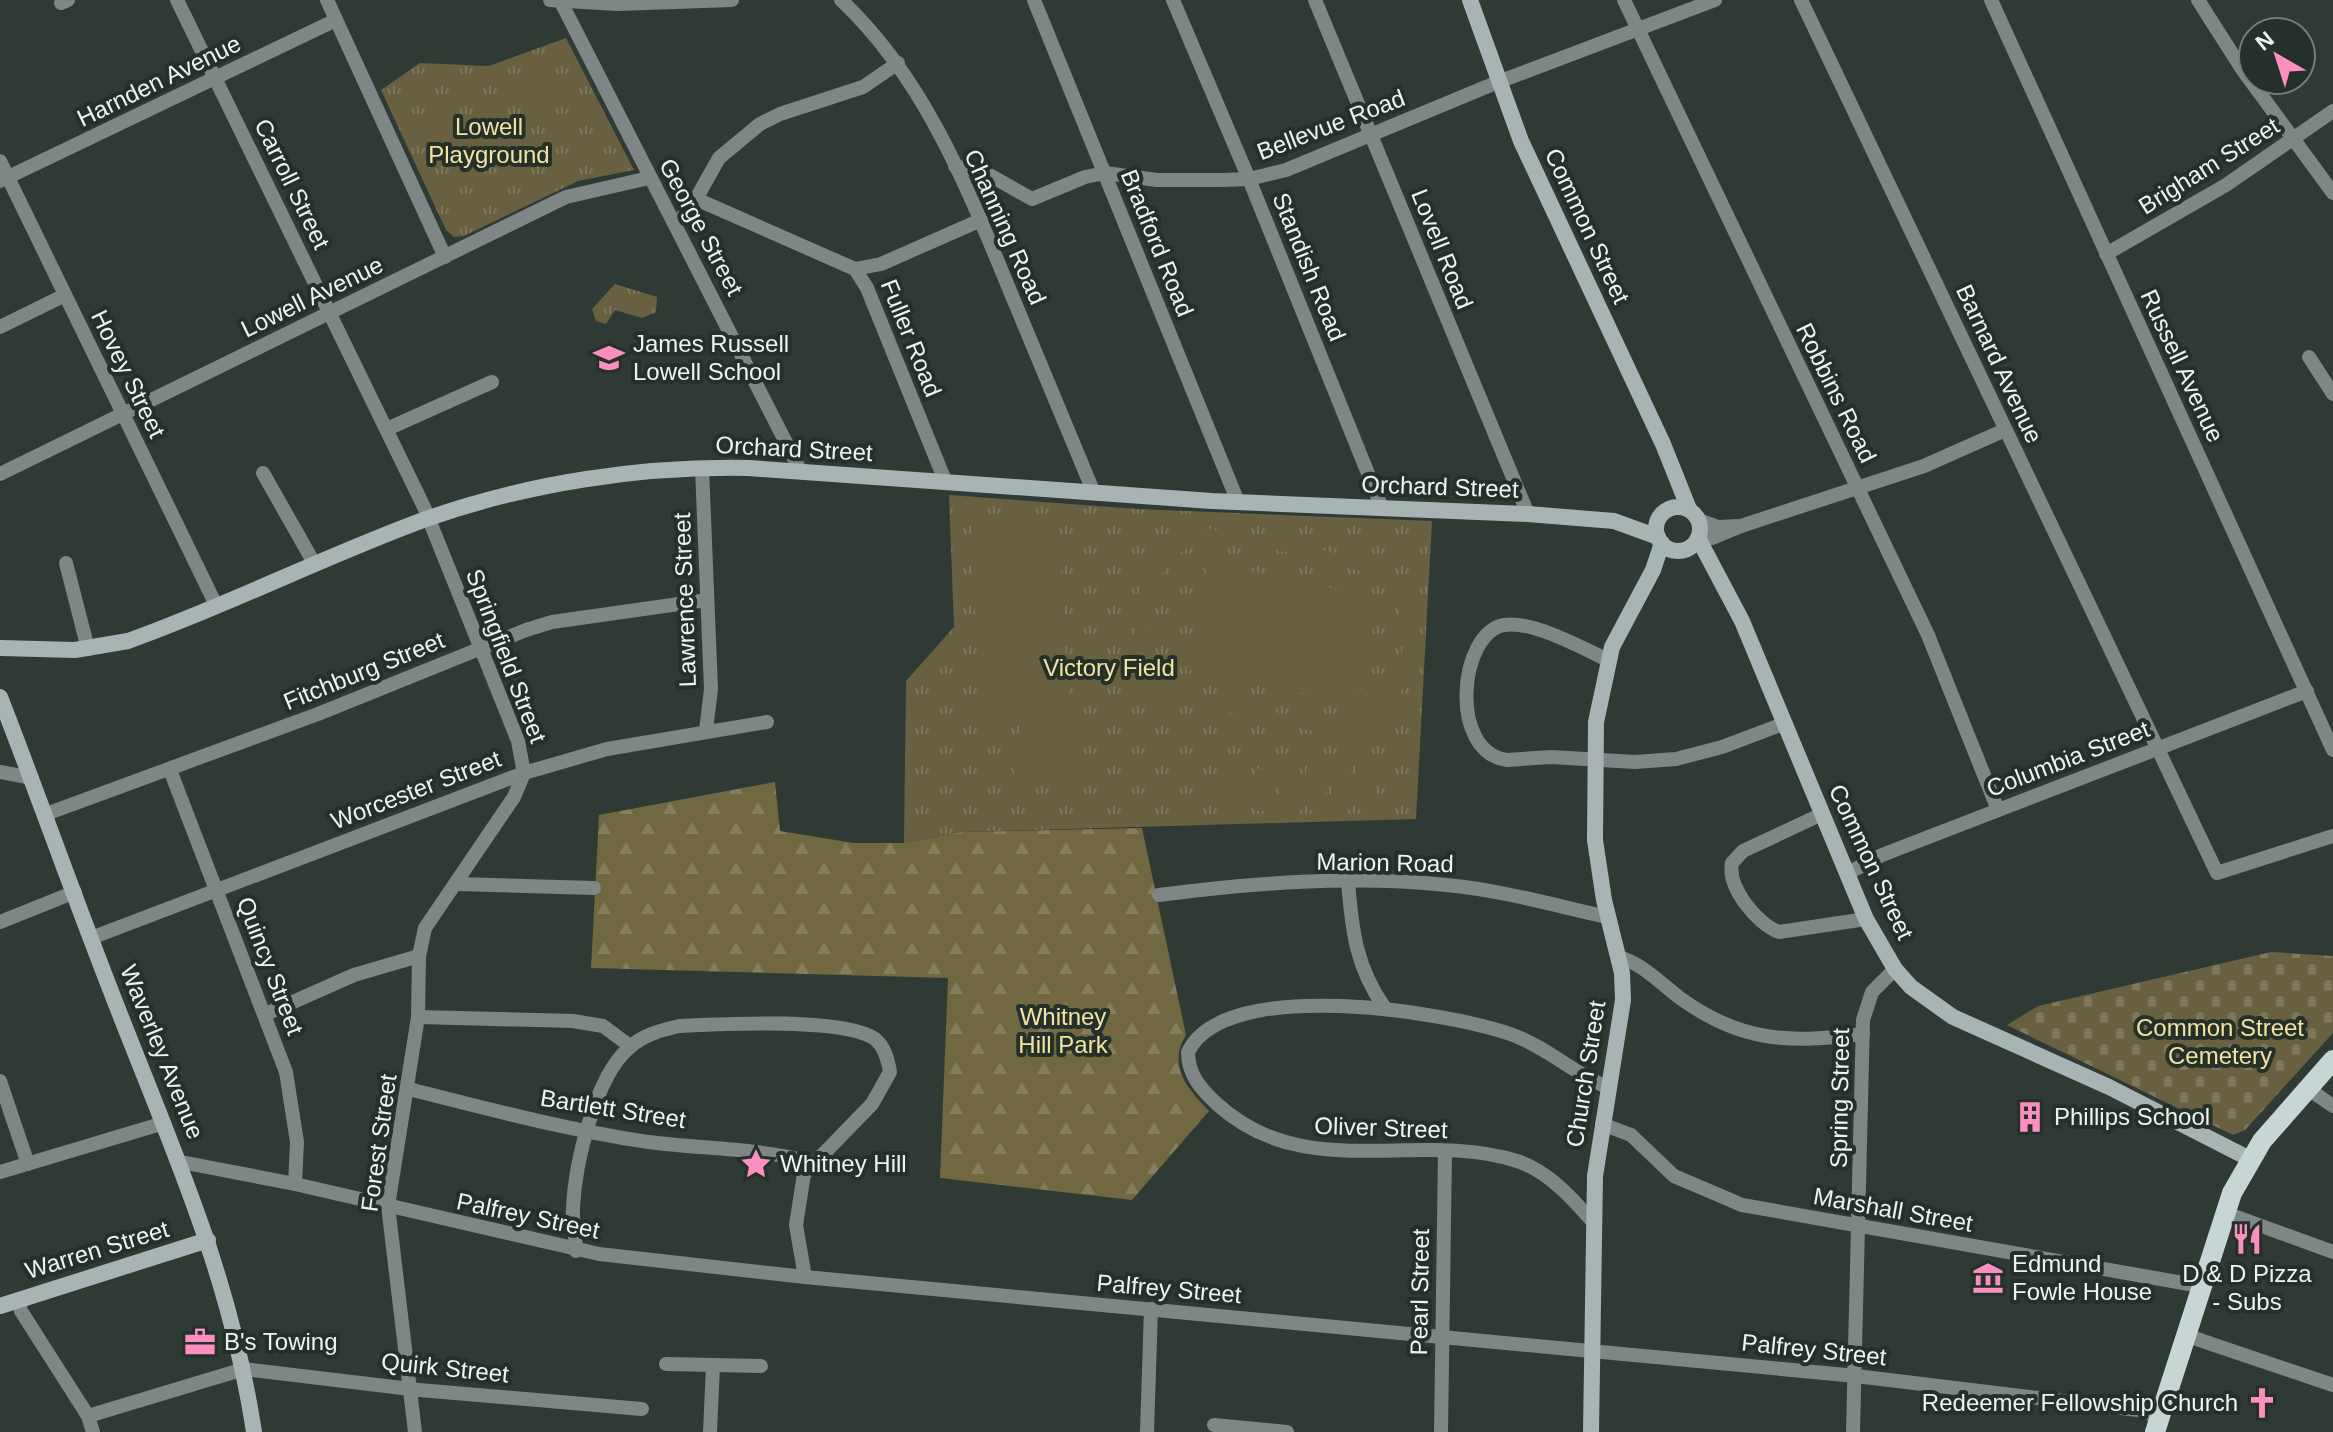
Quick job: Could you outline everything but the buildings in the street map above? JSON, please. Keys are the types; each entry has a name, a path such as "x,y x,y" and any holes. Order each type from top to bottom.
{"main road":[{"name":"Common Street","path":"1470,0 1498,82 1535,172 1672,467 1720,580 1746,628 1866,919 1895,969 1939,1010 2109,1087 2250,1159"},
{"path":"1664,512 1675,507 1696,526 1682,550 1660,540 1657,523 1664,512 1672,467"},
{"name":"Orchard Street","path":"0,648 88,649 128,641 429,518 592,479 702,468 1238,502 1528,514 1614,521 1664,512"},
{"name":"Orchard Street","path":"1614,521 1660,540"},
{"name":"Church Street","path":"1591,1432 1593,1222 1602,1124 1622,1016 1623,986 1619,957 1607,917 1595,840 1598,702 1620,628 1641,592 1660,540"},
{"name":"Common Street","path":"1682,550 1720,580"},
{"name":"Church Street","path":"1641,592 1682,550"},
{"name":"Waverley Avenue","path":"0,697 91,938 181,1162 208,1240 234,1322 254,1432"},
{"path":"2157,1424 2223,1212 2250,1159 2333,1060"},
{"name":"Warren Street","path":"0,1306 208,1240"}],"street":[{"name":"Carroll Street","path":"177,0 429,518"},
{"path":"327,0 449,254"},
{"path":"556,1 625,4 732,0"},
{"name":"Channing Road","path":"841,0 898,63 923,100 981,220 1094,493"},
{"name":"Bradford Road","path":"1034,0 1238,502"},
{"name":"Standish Road","path":"1173,0 1382,508"},
{"name":"Lovell Road","path":"1315,0 1528,514"},
{"name":"Robbins Road","path":"1624,0 1938,657 1998,810"},
{"name":"Bellevue Road","path":"955,166 986,173 1032,199 1085,177 1105,173 1157,180 1249,179 1286,170 1498,82 1715,0"},
{"name":"Barnard Avenue","path":"1801,0 2217,873 2333,836"},
{"name":"Russell Avenue","path":"1991,0 2333,750"},
{"path":"2198,0 2333,193"},
{"name":"George Street","path":"556,1 649,178 677,224 801,472"},
{"name":"Harnden Avenue","path":"4,180 336,20"},
{"path":"677,224 696,199 719,158 760,124 780,114 863,87 898,63"},
{"name":"Brigham Street","path":"2106,254 2203,199 2333,111"},
{"name":"Hovey Street","path":"0,161 4,180 65,295 216,605"},
{"name":"Lowell Avenue","path":"0,474 566,197 649,178"},
{"name":"Fuller Road","path":"696,199 855,269 867,288 946,483"},
{"path":"855,269 892,260 981,220"},
{"path":"0,327 65,295"},
{"path":"2309,357 2333,394"},
{"path":"387,429 492,382"},
{"path":"1696,526 1712,538 1933,463 2005,430"},
{"name":"Lawrence Street","path":"702,468 711,689 706,730"},
{"path":"263,473 314,563"},
{"name":"Springfield Street","path":"419,956 425,928 502,818 524,773 518,741 429,518"},
{"path":"66,563 88,649"},
{"name":"Fitchburg Street","path":"46,814 170,770 552,622 707,600"},
{"path":"1608,660 1527,627 1505,625 1482,636 1472,661 1468,721 1481,749 1507,760 1551,757 1655,761 1699,755 1783,724"},
{"name":"Columbia Street","path":"1848,873 1882,855 2307,691"},
{"name":"Worcester Street","path":"91,938 524,773 607,749 767,722"},
{"name":"Quincy Street","path":"170,770 286,1072 294,1108 295,1184"},
{"path":"0,772 32,778"},
{"path":"1822,814 1743,851 1732,863 1731,878 1759,919 1779,932 1866,919"},
{"path":"1348,882 1356,952 1368,984 1385,1008 1472,1023 1514,1036 1548,1052 1578,1075 1609,1088"},
{"name":"Marion Road","path":"1159,895 1226,886 1348,882 1457,886 1533,899 1607,917"},
{"path":"456,884 594,888"},
{"path":"0,922 75,892"},
{"path":"266,1014 354,975 419,956"},
{"name":"Forest Street","path":"415,1432 388,1206 418,1017 419,956"},
{"path":"1619,957 1643,968 1712,1018 1745,1032 1780,1040 1863,1034"},
{"name":"Spring Street","path":"1853,1432 1863,1034 1867,1000 1895,969"},
{"name":"Oliver Street","path":"1385,1008 1300,1008 1242,1016 1213,1027 1196,1039 1188,1052 1193,1075 1207,1095 1236,1120 1270,1138 1329,1152 1445,1152 1498,1157 1530,1166 1557,1185 1593,1222"},
{"path":"418,1017 573,1021 603,1026 630,1046"},
{"path":"576,1251 572,1210 588,1130 603,1085 630,1046 656,1032 679,1026 731,1024 841,1028 875,1039 888,1060 890,1072 884,1086 864,1112 811,1162 798,1198 798,1247 805,1277"},
{"path":"0,1081 28,1164"},
{"path":"2307,1088 2333,1106"},
{"name":"Bartlett Street","path":"409,1089 650,1142 783,1155 811,1162"},
{"path":"0,1172 164,1123"},
{"name":"Marshall Street","path":"1602,1124 1631,1135 1674,1176 1710,1194 1742,1205 2200,1286"},
{"name":"Pearl Street","path":"1441,1432 1445,1152"},
{"name":"Palfrey Street","path":"181,1162 295,1184 576,1251 805,1277 1856,1376 2138,1410 2157,1424"},
{"path":"2223,1212 2333,1252"},
{"path":"19,1300 21,1311 88,1416 93,1432"},
{"path":"1147,1432 1151,1309"},
{"path":"2185,1335 2333,1385"},
{"path":"666,1364 761,1366"},
{"path":"710,1432 713,1366"},
{"path":"88,1416 244,1369"},
{"name":"Quirk Street","path":"244,1369 642,1409"},
{"path":"1214,1425 1287,1432"}],"green space":[{"name":"Lowell Playground","path":"566,38 634,170 578,181 464,236 454,237 446,230 381,90 420,63 489,66"},
{"path":"548,65 565,105 540,116 523,75"},
{"path":"452,108 467,124 466,147 457,157 434,160 421,132 415,133 411,124 413,119 419,117 423,120"},
{"path":"615,284 657,297 656,312 642,318 615,310 606,324 596,321 592,309"},
{"name":"Victory Field","path":"949,495 1138,509 1432,521 1416,819 962,832 904,843 906,681 954,627"},
{"path":"1059,523 1068,706 1082,710 1085,780 1016,783 1010,752 1023,723 981,725 971,528"},
{"path":"1207,528 1361,558 1391,575 1409,602 1416,636 1415,654 1408,680 1398,696 1365,729 1398,736 1396,748 1145,695 1144,675 1135,642 1136,604 1141,586 1160,555 1189,534","holes":["1208,540 1328,562 1384,583 1396,601 1402,623 1403,646 1387,691 1372,708 1353,719 1331,722 1298,717 1182,690 1156,669 1147,649 1144,626 1148,603 1157,581 1170,562 1188,548"]},
{"path":"1208,562 1379,598 1357,704 1186,669"},
{"path":"1350,766 1351,809 1332,810 1330,767"},
{"path":"1375,766 1376,808 1357,809 1356,767"},
{"path":"1219,767 1246,767 1247,810 1219,811"},
{"path":"1325,767 1326,810 1307,810 1306,768"},
{"path":"1275,768 1276,811 1256,811 1255,769"},
{"path":"1280,768 1300,768 1301,810 1281,811"},
{"name":"Whitney Hill Park","path":"775,782 780,831 854,843 904,843 962,832 1142,828 1186,1035 1181,1046 1179,1067 1187,1085 1209,1111 1132,1200 940,1178 948,978 591,968 599,815"},
{"name":"Common Street Cemetery","path":"2271,952 2333,956 2333,1033 2245,1130 2233,1135 2007,1025 2038,1006"}],"place":[{"name":"James Russell Lowell School","path":"609,358"},
{"name":"Phillips School","path":"2030,1117"},
{"name":"Whitney Hill","path":"756,1164"},
{"name":"D & D Pizza - Subs","path":"2247,1239"},
{"name":"Edmund Fowle House","path":"1988,1278"},
{"name":"B's Towing","path":"200,1342"},
{"name":"Redeemer Fellowship Church","path":"2262,1403"}]}
